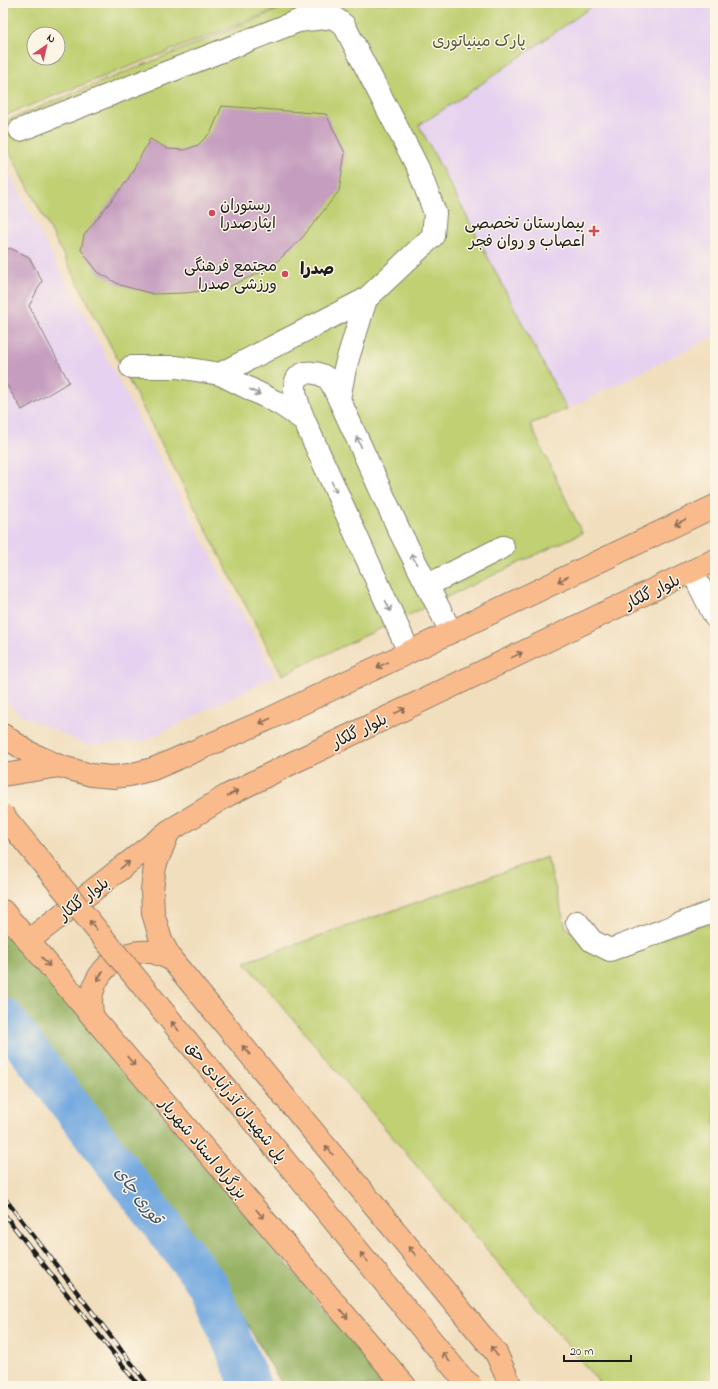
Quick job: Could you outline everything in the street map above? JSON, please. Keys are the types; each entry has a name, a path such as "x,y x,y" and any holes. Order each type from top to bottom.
{"main road":[{"path":"3,735 28,752 59,766 91,775 113,777 153,769 269,719 715,506"},
{"name":"بلوار گلکار","path":"28,941 169,831 228,795 715,560"},
{"path":"3,775 59,766"},
{"name":"پل شهیدان آذرآبادی حق","path":"3,815 458,1372 472,1386"},
{"path":"169,831 154,866 152,890 153,912 161,940 171,959 496,1353 511,1386"},
{"name":"بزرگراه استاد شهریار","path":"3,911 405,1386"},
{"path":"92,1016 92,996 98,976 112,961 131,952 152,952 171,959"}],"lane":[{"path":"20,130 298,21 333,17 344,25 418,168 435,214 433,236 366,299 220,374"},
{"path":"339,399 345,368 366,299"},
{"path":"131,367 176,367 220,374 280,404 304,420"},
{"path":"409,652 304,420 296,396 296,380 302,374 309,372 319,374 328,380 339,399 399,530 451,632"},
{"path":"428,585 503,547"},
{"path":"692,571 715,617"},
{"path":"577,922 592,941 610,950 715,911"}],"shaded area":[{"name":"بیمارستان تخصصی اعصاب و روان فجر","path":"597,3 715,3 715,336 567,409 419,125"},
{"path":"3,162 275,676 144,741 87,745 21,715 3,699"}],"green space":[{"path":"3,3 292,3 3,116"},
{"name":"مجتمع فرهنگی ورزشی صدرا","path":"295,3 597,3 464,96 419,125 567,409 530,424 582,533 282,675 3,139 3,122"},
{"path":"547,857 566,928 611,955 715,920 715,1386 602,1386 245,962"},
{"path":"3,923 159,1112 390,1386 283,1386 240,1312 97,1124 3,1006"}],"building":[{"name":"رستوران ایثارصدرا","path":"222,106 326,114 345,153 339,191 302,238 270,268 226,288 185,293 153,294 120,285 98,272 81,250 84,235 127,181 150,139 168,149 184,150 198,145 211,132"},
{"path":"10,248 29,257 42,281 29,306 69,382 22,410 3,379 3,253"}],"waterway":[{"name":"قوری چای","path":"3,1017 209,1286 251,1386"}],"railway":[{"path":"3,1196 149,1386"},
{"path":"3,1213 139,1386"}],"place":[{"name":"رستوران ایثارصدرا","path":"212,213"},
{"name":"بیمارستان تخصصی اعصاب و روان فجر","path":"594,231"},
{"name":"مجتمع فرهنگی ورزشی صدرا","path":"285,274"}],"district":[{"name":"صدرا","path":"317,268"}],"park label":[{"name":"پارک مینیاتوری","path":"479,40"}]}
